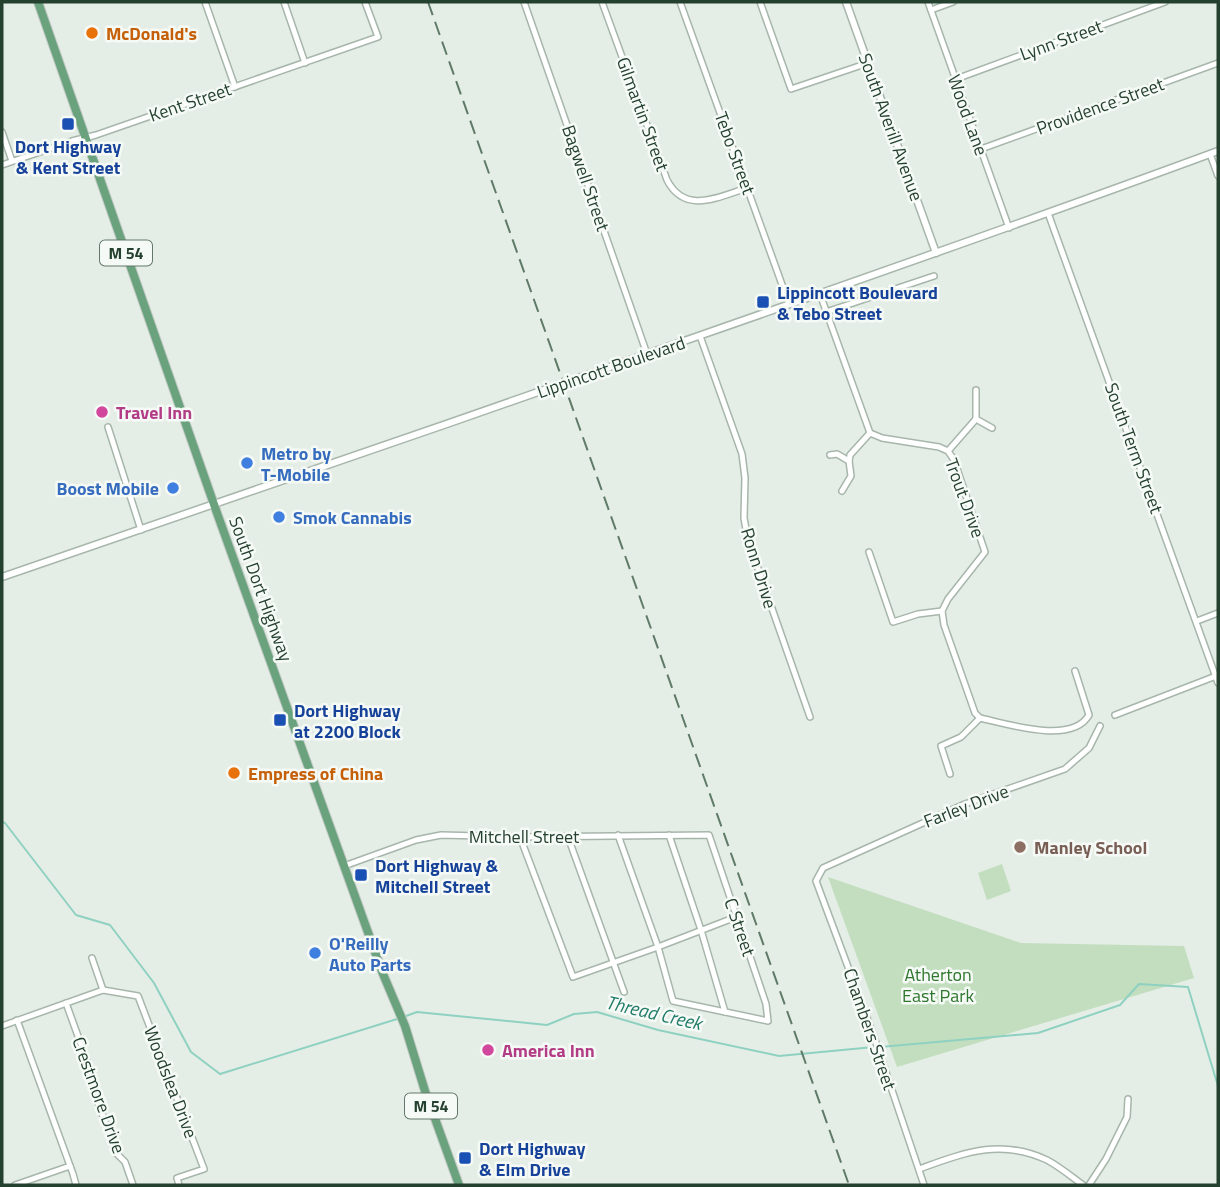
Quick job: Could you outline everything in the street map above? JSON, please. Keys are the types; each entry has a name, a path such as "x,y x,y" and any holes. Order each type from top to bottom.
{"main road":[{"name":"South Dort Highway","path":"38,2 214,505 383,974 405,1026 459,1185"}],"street":[{"path":"205,2 235,87"},
{"path":"284,2 305,63"},
{"name":"Kent Street","path":"2,165 377,37 365,2"},
{"name":"Bagwell Street","path":"524,2 647,354"},
{"name":"Gilmartin Street","path":"603,2 672,190 682,197 697,201 710,200 747,188"},
{"name":"Tebo Street","path":"680,2 789,304"},
{"path":"760,2 791,89 868,63"},
{"name":"South Averill Avenue","path":"846,2 936,253"},
{"name":"Wood Lane","path":"928,2 1009,228"},
{"path":"931,10 953,2"},
{"name":"Lynn Street","path":"956,79 1165,2"},
{"name":"Providence Street","path":"981,149 1218,63"},
{"path":"2,132 12,161"},
{"name":"Lippincott Boulevard","path":"2,577 1009,228 1218,151"},
{"path":"1210,154 1218,176"},
{"name":"South Term Street","path":"1048,213 1217,680"},
{"path":"827,312 934,276"},
{"path":"820,294 870,433 849,458 851,476 842,491"},
{"name":"Ronn Drive","path":"700,336 742,454 745,478 744,518 748,540 810,718"},
{"path":"948,451 976,419 976,390"},
{"path":"976,419 992,428"},
{"path":"108,427 141,530"},
{"name":"Trout Drive","path":"870,433 882,438 939,447 948,451 954,460 985,552 948,599 942,611"},
{"path":"830,455 849,458"},
{"path":"869,552 893,622 918,614 942,611 944,625 975,713 980,718 1060,732 1073,728 1085,722 1089,715 1075,671"},
{"path":"1197,621 1218,613"},
{"path":"1115,715 1217,680"},
{"path":"950,774 941,747 961,737 980,718"},
{"name":"Farley Drive","path":"819,873 823,868 965,804 1065,769 1089,747 1100,726"},
{"name":"Mitchell Street","path":"344,866 416,840 441,835 709,835"},
{"path":"618,835 658,947 673,1001 725,1012 701,930 668,835"},
{"name":"C Street","path":"709,835 766,1004 768,1021 725,1012"},
{"path":"520,837 573,977 736,917"},
{"path":"568,837 624,992"},
{"name":"Chambers Street","path":"819,873 816,881 925,1185"},
{"path":"92,958 103,990"},
{"name":"Woodslea Drive","path":"2,1026 103,990 138,996 204,1169 177,1178 179,1185"},
{"name":"Crestmore Drive","path":"66,1003 92,1075 90,1081 100,1110 117,1154 125,1162 133,1185"},
{"path":"17,1020 76,1185"},
{"path":"919,1169 968,1152 995,1148 1047,1160 1086,1185 1105,1159 1127,1117 1128,1099"},
{"path":"15,1185 70,1166"}],"green space":[{"path":"1002,864 1011,891 987,900 978,873"},
{"name":"Atherton East Park","path":"828,877 1021,943 1184,946 1194,978 897,1067"}],"waterway":[{"name":"Thread Creek","path":"2,822 76,915 110,925 154,983 191,1052 220,1074 397,1019"},
{"name":"Thread Creek","path":"880,1047 1038,1033 1120,1005 1139,984 1188,987 1218,1086"},
{"name":"Thread Creek","path":"406,1016 417,1012 547,1025 574,1014 597,1012 658,1030 779,1056 874,1047"}],"railway":[{"path":"428,2 849,1185"}],"place":[{"name":"McDonald's","path":"92,33"},
{"name":"Dort Highway & Kent Street","path":"68,124"},
{"name":"Lippincott Boulevard & Tebo Street","path":"763,302"},
{"name":"Travel Inn","path":"102,412"},
{"name":"Metro by T-Mobile","path":"247,463"},
{"name":"Boost Mobile","path":"173,488"},
{"name":"Smok Cannabis","path":"279,517"},
{"name":"Dort Highway at 2200 Block","path":"280,720"},
{"name":"Empress of China","path":"234,773"},
{"name":"Manley School","path":"1020,847"},
{"name":"Dort Highway & Mitchell Street","path":"361,875"},
{"name":"O'Reilly Auto Parts","path":"315,953"},
{"name":"America Inn","path":"488,1050"},
{"name":"Dort Highway & Elm Drive","path":"465,1158"}]}
